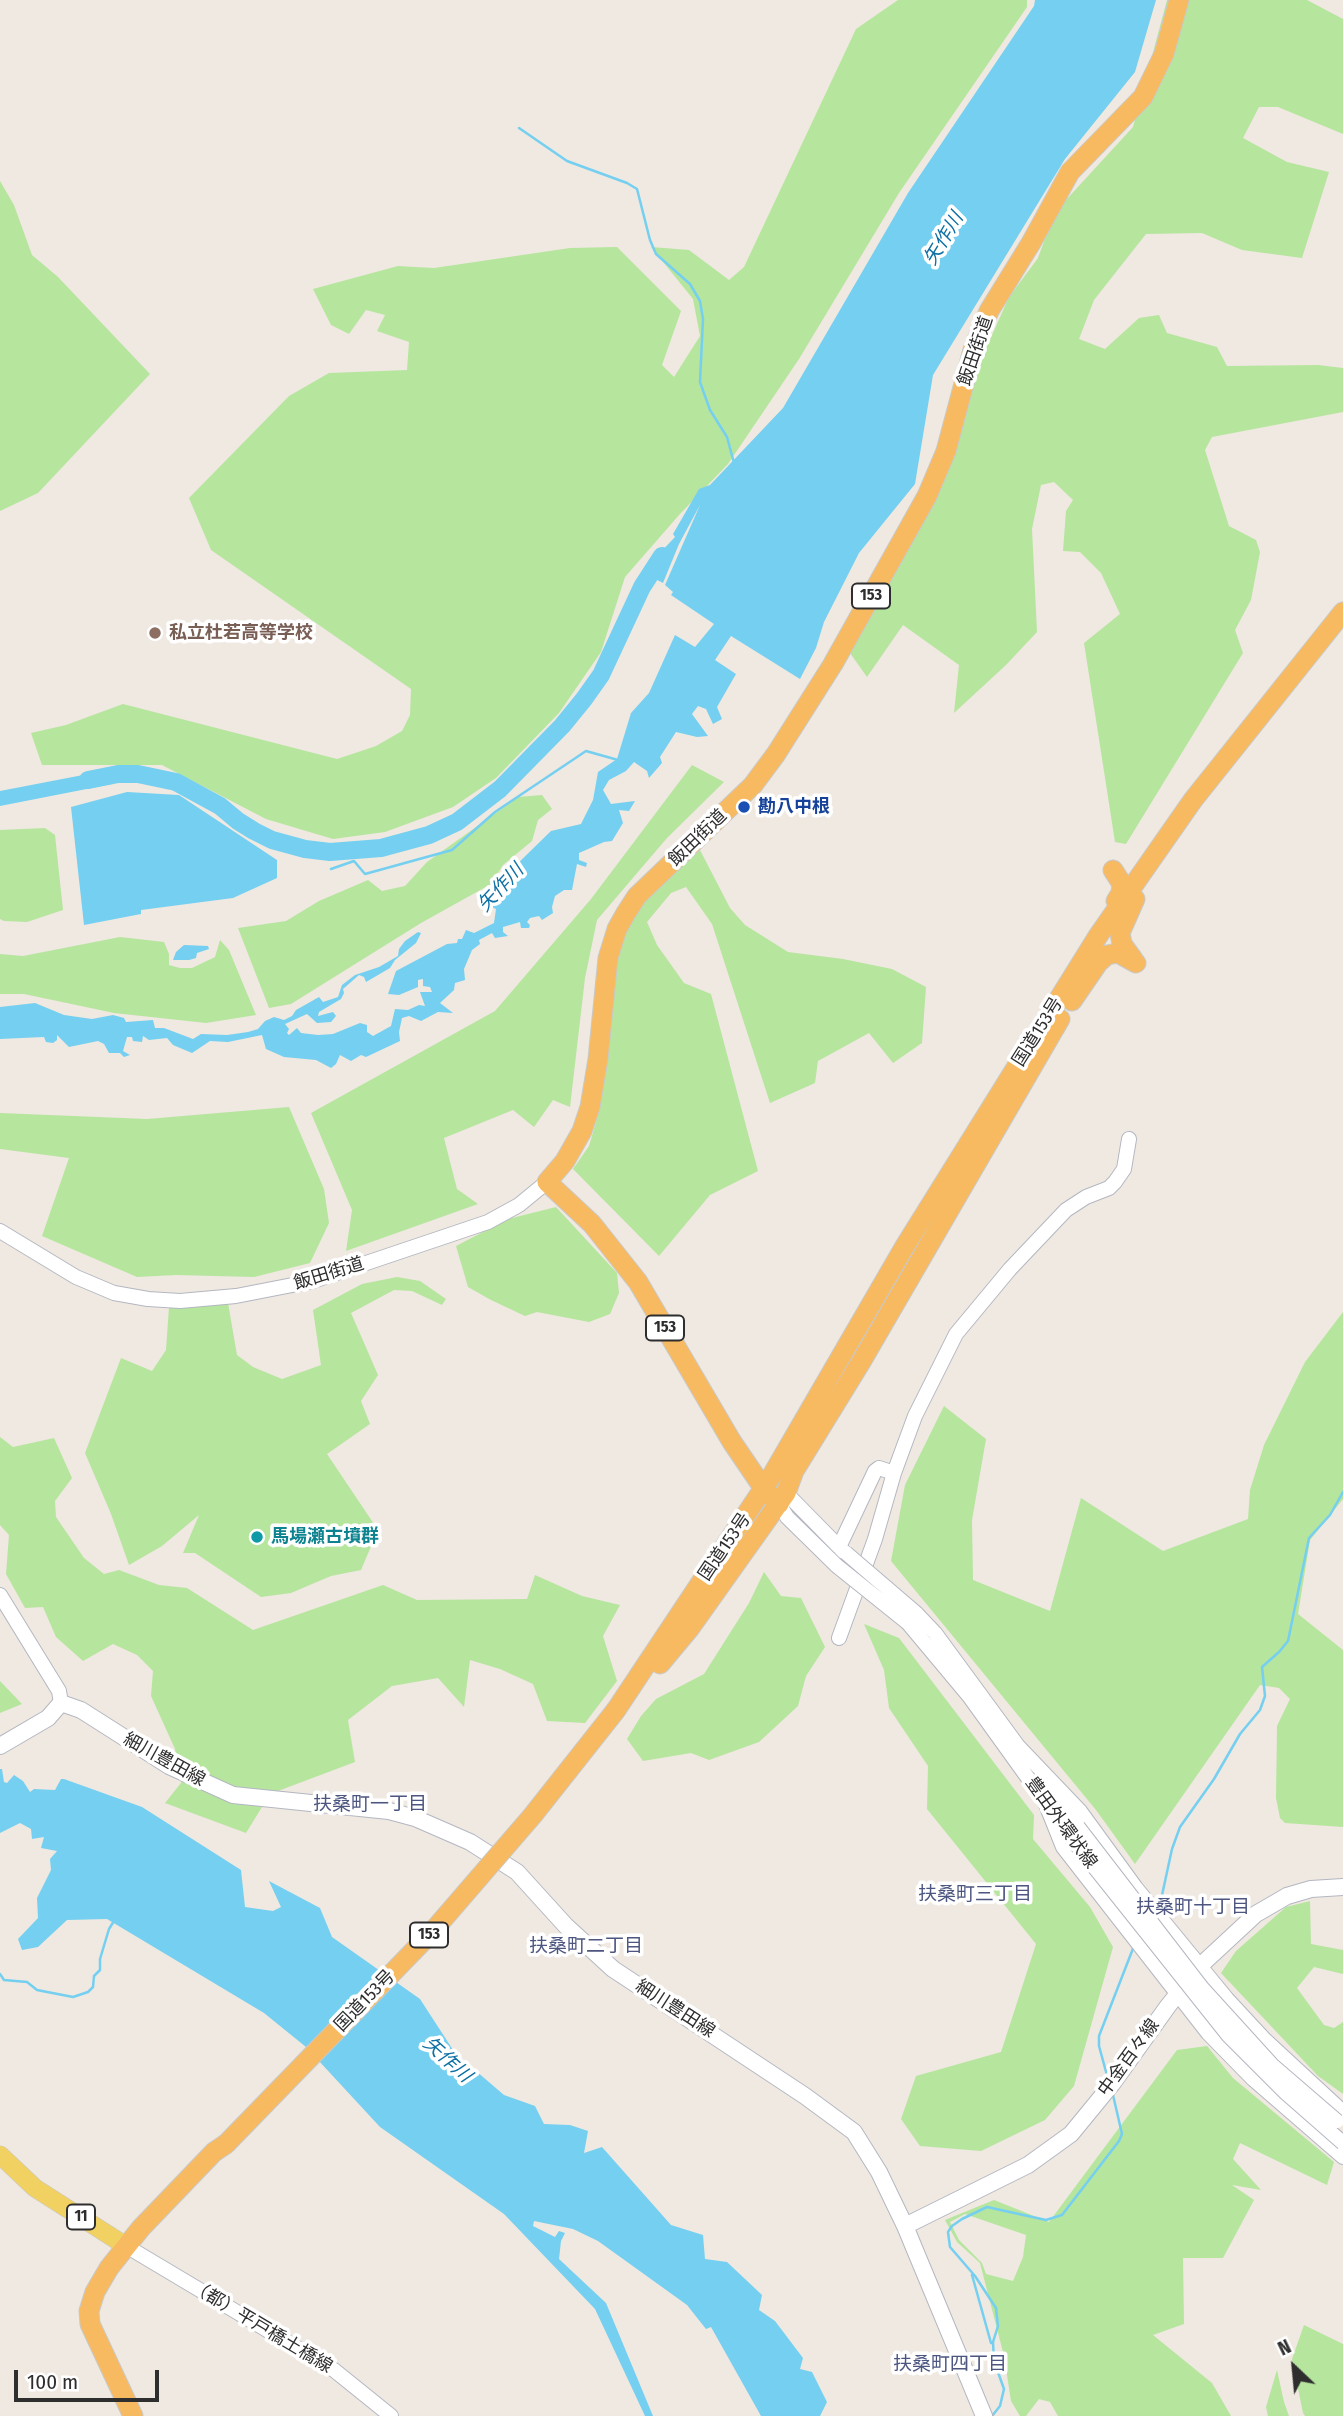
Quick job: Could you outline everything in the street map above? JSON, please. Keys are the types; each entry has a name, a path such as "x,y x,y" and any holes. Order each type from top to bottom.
{"highway":[{"name":"飯田街道","path":"551,1178 582,1130 590,1107 598,1059 608,958 625,913 637,897 753,785 832,664 927,496 946,451 973,350 989,311 1070,172 1143,97 1164,54 1179,0"},
{"name":"国道153号","path":"126,2246 214,2152 226,2144 432,1932 533,1815 616,1710 768,1483 905,1246 1098,936 1201,790 1343,612"},
{"name":"国道153号","path":"616,1710 638,1690 691,1628 782,1499 794,1471 861,1362 1065,1012 1139,892 1231,766 1343,627"},
{"name":"153","path":"1098,936 1122,888 1113,870"},
{"path":"1065,1012 1102,958 1118,953 1136,963 1122,944 1119,933 1139,892"},
{"name":"153","path":"551,1178 610,1232 642,1271 768,1483 782,1499"},
{"name":"153","path":"126,2246 101,2279 89,2311 95,2339 133,2416"}],"main road":[{"path":"0,1746 48,1718 61,1703"},
{"name":"細川豊田線","path":"61,1703 81,1710 169,1766 233,1795 389,1811 425,1822 470,1842 517,1872 566,1926 613,1969 805,2096 853,2132 879,2172 905,2226 984,2416"},
{"name":"中金百々線","path":"905,2226 1028,2165 1070,2134 1200,1966 1256,1914 1287,1896 1311,1889 1343,1887"},
{"name":"11","path":"0,2155 35,2188 126,2246"}],"street":[{"path":"839,1638 915,1416 956,1334 1002,1277 1066,1210 1086,1197 1109,1188 1115,1182 1124,1169 1129,1139"},
{"name":"飯田街道","path":"0,1231 76,1277 114,1293 180,1301 236,1296 313,1281 488,1222 519,1205 551,1178"},
{"path":"842,1550 875,1471 879,1468 894,1473"},
{"name":"豊田外環状線","path":"782,1499 842,1550 912,1618 1045,1802 1073,1830 1202,1988 1272,2065 1341,2120"},
{"name":"豊田外環状線","path":"782,1499 787,1517 837,1566 935,1633 1018,1746 1073,1830 1228,2035 1286,2093 1343,2143"},
{"path":"0,1595 59,1691 61,1703"},
{"path":"1018,1746 1080,1811 1136,1888 1200,1966 1341,2120"},
{"path":"1045,1802 1063,1847 1208,2033 1253,2079 1343,2157"},
{"name":"（都）平戸橋土橋線","path":"126,2246 334,2370 391,2416"}],"green space":[{"path":"898,0 1027,0 1027,7 899,193 799,359 728,464 625,577 601,652 559,713 496,778 453,807 385,832 333,839 266,819 162,765 42,765 31,733 66,725 123,704 337,759 376,746 402,731 410,715 411,689 211,550 189,498 289,396 329,373 407,370 409,342 377,331 385,315 366,310 349,334 331,325 313,289 398,266 434,268 570,248 617,247 681,311 662,365 674,377 700,336 693,299 651,247 689,250 729,280 744,267 856,29"},
{"path":"1167,0 1307,0 1343,19 1343,134 1278,107 1259,107 1243,138 1287,162 1329,172 1302,258 1242,250 1202,233 1146,234 1094,300 1079,339 1105,349 1139,318 1159,315 1167,333 1217,347 1227,366 1318,365 1343,368 1343,412 1212,437 1205,450 1229,526 1256,540 1260,552 1251,600 1235,630 1243,653 1126,844 1115,842 1084,643 1120,614 1101,573 1080,552 1063,551 1066,511 1073,500 1054,482 1041,485 1032,529 1037,632 954,713 959,665 903,625 867,677 850,653 1009,297 1038,258 1054,213 1133,127"},
{"path":"0,181 14,205 32,255 58,277 150,374 38,493 0,511"},
{"path":"692,765 724,782 667,838 597,920 585,978 570,1107 553,1100 534,1127 513,1110 444,1138 457,1189 478,1204 346,1251 352,1210 311,1113 495,1011 591,899"},
{"path":"542,795 552,809 538,820 532,841 503,865 491,884 421,923 291,1004 269,1008 238,928 286,921 319,901 368,880 382,891 405,886 427,862 518,797"},
{"path":"45,828 55,835 63,910 27,922 4,921 0,919 0,830"},
{"path":"700,850 730,908 745,925 788,952 892,969 926,987 922,1043 893,1063 869,1033 818,1061 815,1083 770,1103 712,924 686,887 671,893 647,922 657,945 684,983 711,994 758,1171 710,1195 659,1256 573,1169 589,1146 600,1108 611,967 624,928 658,886"},
{"path":"120,937 164,942 169,954 169,965 180,968 192,968 215,957 220,940 229,950 256,1015 206,1023 114,1013 24,994 0,994 0,954 23,956"},
{"path":"289,1107 324,1189 329,1223 310,1263 254,1277 137,1277 42,1236 69,1158 0,1149 0,1113 147,1119"},
{"path":"556,1207 617,1273 619,1293 610,1314 589,1322 537,1312 525,1316 468,1287 456,1246 508,1219"},
{"path":"397,1277 420,1281 446,1299 442,1305 412,1291 394,1290 351,1313 378,1375 361,1401 370,1424 327,1454 378,1530 361,1570 331,1576 291,1593 261,1597 195,1553 183,1553 199,1515 162,1546 129,1565 85,1453 121,1358 152,1371 166,1350 169,1307 228,1303 237,1355 253,1367 282,1379 321,1365 313,1310 362,1284"},
{"path":"1343,1312 1343,1499 1310,1540 1298,1614 1343,1650 1343,1827 1285,1823 1280,1818 1276,1798 1277,1726 1290,1699 1279,1688 1260,1685 1135,1864 1096,1810 891,1561 905,1485 944,1406 986,1439 972,1520 973,1580 1050,1611 1081,1498 1163,1551 1248,1519 1250,1490 1264,1445 1305,1362"},
{"path":"0,1437 13,1447 54,1438 72,1478 55,1501 56,1517 84,1558 104,1574 119,1570 159,1585 187,1588 253,1630 383,1585 417,1600 527,1599 535,1575 582,1596 620,1605 603,1636 617,1681 585,1723 547,1721 533,1684 500,1669 470,1660 464,1707 438,1678 392,1686 348,1720 355,1762 270,1794 246,1833 165,1803 181,1783 175,1749 151,1696 153,1671 137,1655 113,1644 83,1661 56,1637 43,1607 25,1608 6,1574 9,1535 0,1525"},
{"path":"764,1572 781,1596 801,1598 825,1647 806,1676 798,1706 759,1742 709,1760 691,1753 643,1761 627,1739 641,1716 656,1699 704,1674 749,1603"},
{"path":"864,1624 899,1638 1034,1815 1033,1839 1090,1907 1113,1947 1074,2086 1045,2120 981,2151 920,2146 901,2119 916,2076 1001,2052 1036,1944 927,1809 928,1766 889,1708 884,1670"},
{"path":"0,1681 22,1704 0,1713"},
{"path":"1310,1901 1311,1944 1343,1950 1343,1974 1314,1967 1297,1988 1324,2025 1334,2028 1343,2022 1343,2094 1318,2076 1221,1973 1236,1951 1286,1907"},
{"path":"1207,2046 1233,2078 1334,2162 1327,2185 1240,2143 1233,2159 1261,2190 1232,2185 1254,2200 1223,2258 1183,2258 1184,2324 1153,2335 1212,2383 1231,2416 1058,2416 1050,2402 1039,2399 1026,2416 1020,2416 1011,2401 1004,2356 980,2263 957,2242 945,2220 994,2200 1049,2222 1177,2050","holes":["965,2214 1026,2235 1023,2257 1013,2281 986,2274 982,2263 959,2240 950,2222"]},
{"path":"1304,2325 1343,2344 1343,2416 1305,2416 1303,2413 1292,2359"},
{"path":"1277,2370 1289,2416 1268,2416 1266,2407"}],"water":[{"path":"1035,0 1156,0 1135,72 1065,159 933,375 915,484 859,553 824,622 816,648 800,679 731,636 715,660 736,674 717,707 722,719 713,724 706,709 698,706 692,714 708,736 697,737 676,732 660,757 662,763 649,778 647,771 634,762 626,771 609,780 603,790 611,804 635,801 629,811 619,810 623,823 612,841 579,853 579,860 587,863 586,867 577,864 572,890 564,890 555,896 553,913 542,920 539,916 530,918 527,922 529,928 521,928 520,922 503,927 503,932 508,936 495,938 492,933 479,940 480,944 472,950 464,969 465,980 455,983 454,990 440,1003 453,1013 438,1012 421,1021 409,1016 402,1018 400,1041 366,1057 361,1055 351,1061 340,1055 331,1068 316,1060 284,1057 266,1049 262,1035 228,1042 210,1041 192,1053 173,1045 167,1038 149,1040 143,1036 142,1042 127,1037 123,1051 130,1055 124,1057 120,1053 109,1053 104,1044 98,1041 69,1047 57,1035 57,1040 53,1043 46,1042 44,1037 0,1039 0,1007 35,1003 64,1015 92,1019 113,1015 124,1018 126,1022 153,1020 155,1028 164,1028 193,1039 201,1034 227,1035 248,1032 258,1029 265,1021 274,1017 284,1020 319,997 323,1002 338,997 342,985 355,975 379,967 398,956 405,941 418,932 421,933 416,943 395,960 390,968 366,982 364,977 359,975 343,989 341,999 319,1012 318,1016 333,1012 336,1016 331,1022 317,1023 307,1014 285,1024 289,1035 297,1028 301,1033 318,1035 333,1034 360,1023 367,1025 367,1032 373,1036 391,1026 395,1009 408,1010 419,1005 425,1006 420,992 432,992 430,987 423,986 423,979 418,980 418,987 399,995 388,994 396,971 447,944 457,943 466,930 474,933 494,923 496,909 484,903 506,884 510,871 551,831 581,824 593,800 598,772 617,759 631,713 649,693 675,635 695,647 714,624 671,595 673,592 665,585 700,505 679,544 663,583 642,572 675,537 673,534 699,489 710,485 783,408 908,193 1034,6"},
{"path":"109,770 112,784 0,806 0,791"},
{"path":"127,792 179,795 277,860 277,878 233,898 141,910 141,914 84,925 71,807"},
{"path":"184,945 208,946 209,949 197,953 196,958 173,960 176,952"},
{"path":"0,1769 4,1782 7,1783 14,1775 23,1781 30,1792 34,1789 55,1790 61,1779 64,1779 142,1807 241,1870 245,1907 273,1911 281,1907 269,1881 320,1908 332,1937 420,1999 455,2053 504,2095 535,2106 544,2124 570,2125 588,2131 584,2153 602,2147 671,2225 703,2235 705,2259 727,2262 762,2295 759,2310 775,2321 803,2358 800,2369 812,2372 827,2402 820,2416 761,2416 711,2327 706,2329 687,2305 598,2241 573,2229 534,2221 533,2226 555,2237 559,2231 565,2233 559,2259 606,2303 653,2416 645,2416 595,2309 504,2214 380,2127 306,2047 264,2013 107,1919 67,1920 38,1947 22,1950 18,1939 38,1918 37,1898 51,1870 50,1859 57,1851 41,1848 44,1837 32,1839 31,1829 20,1823 0,1833"}],"waterway":[{"path":"519,128 567,161 637,189 656,254 690,284 700,301 703,319 700,382 710,410 727,437 734,463"},
{"name":"矢作川","path":"88,780 118,774 138,774 176,782 220,806 254,831 272,840 305,849 330,852 381,848 429,835 457,822 500,789 562,726 601,675 642,587 662,556"},
{"path":"331,869 354,861 365,874 452,850 495,812 586,751 618,760"},
{"path":"1159,1909 1172,1849 1180,1827 1214,1779 1240,1734 1260,1710 1265,1696 1262,1667 1288,1641 1309,1538 1330,1515 1343,1492"},
{"path":"0,1974 4,1980 27,1982 37,1990 73,1997 88,1992 93,1987 94,1976 100,1970 100,1959 114,1921"},
{"path":"1108,2079 1099,2036 1134,1946"},
{"path":"992,2416 1000,2406 1004,2389 994,2361 993,2342 998,2326 996,2308 975,2276 950,2247 948,2232 962,2219 987,2207 1046,2220 1062,2215 1122,2134 1113,2095"},
{"path":"972,2275 991,2343"},
{"path":"995,2356 1000,2373"}],"place":[{"name":"私立杜若高等学校","path":"155,633"},
{"name":"勘八中根","path":"744,807"},
{"name":"馬場瀬古墳群","path":"257,1537"}],"district":[{"name":"扶桑町一丁目","path":"370,1805"},
{"name":"扶桑町三丁目","path":"975,1895"},
{"name":"扶桑町十丁目","path":"1193,1908"},
{"name":"扶桑町二丁目","path":"586,1947"},
{"name":"扶桑町四丁目","path":"950,2365"}]}
